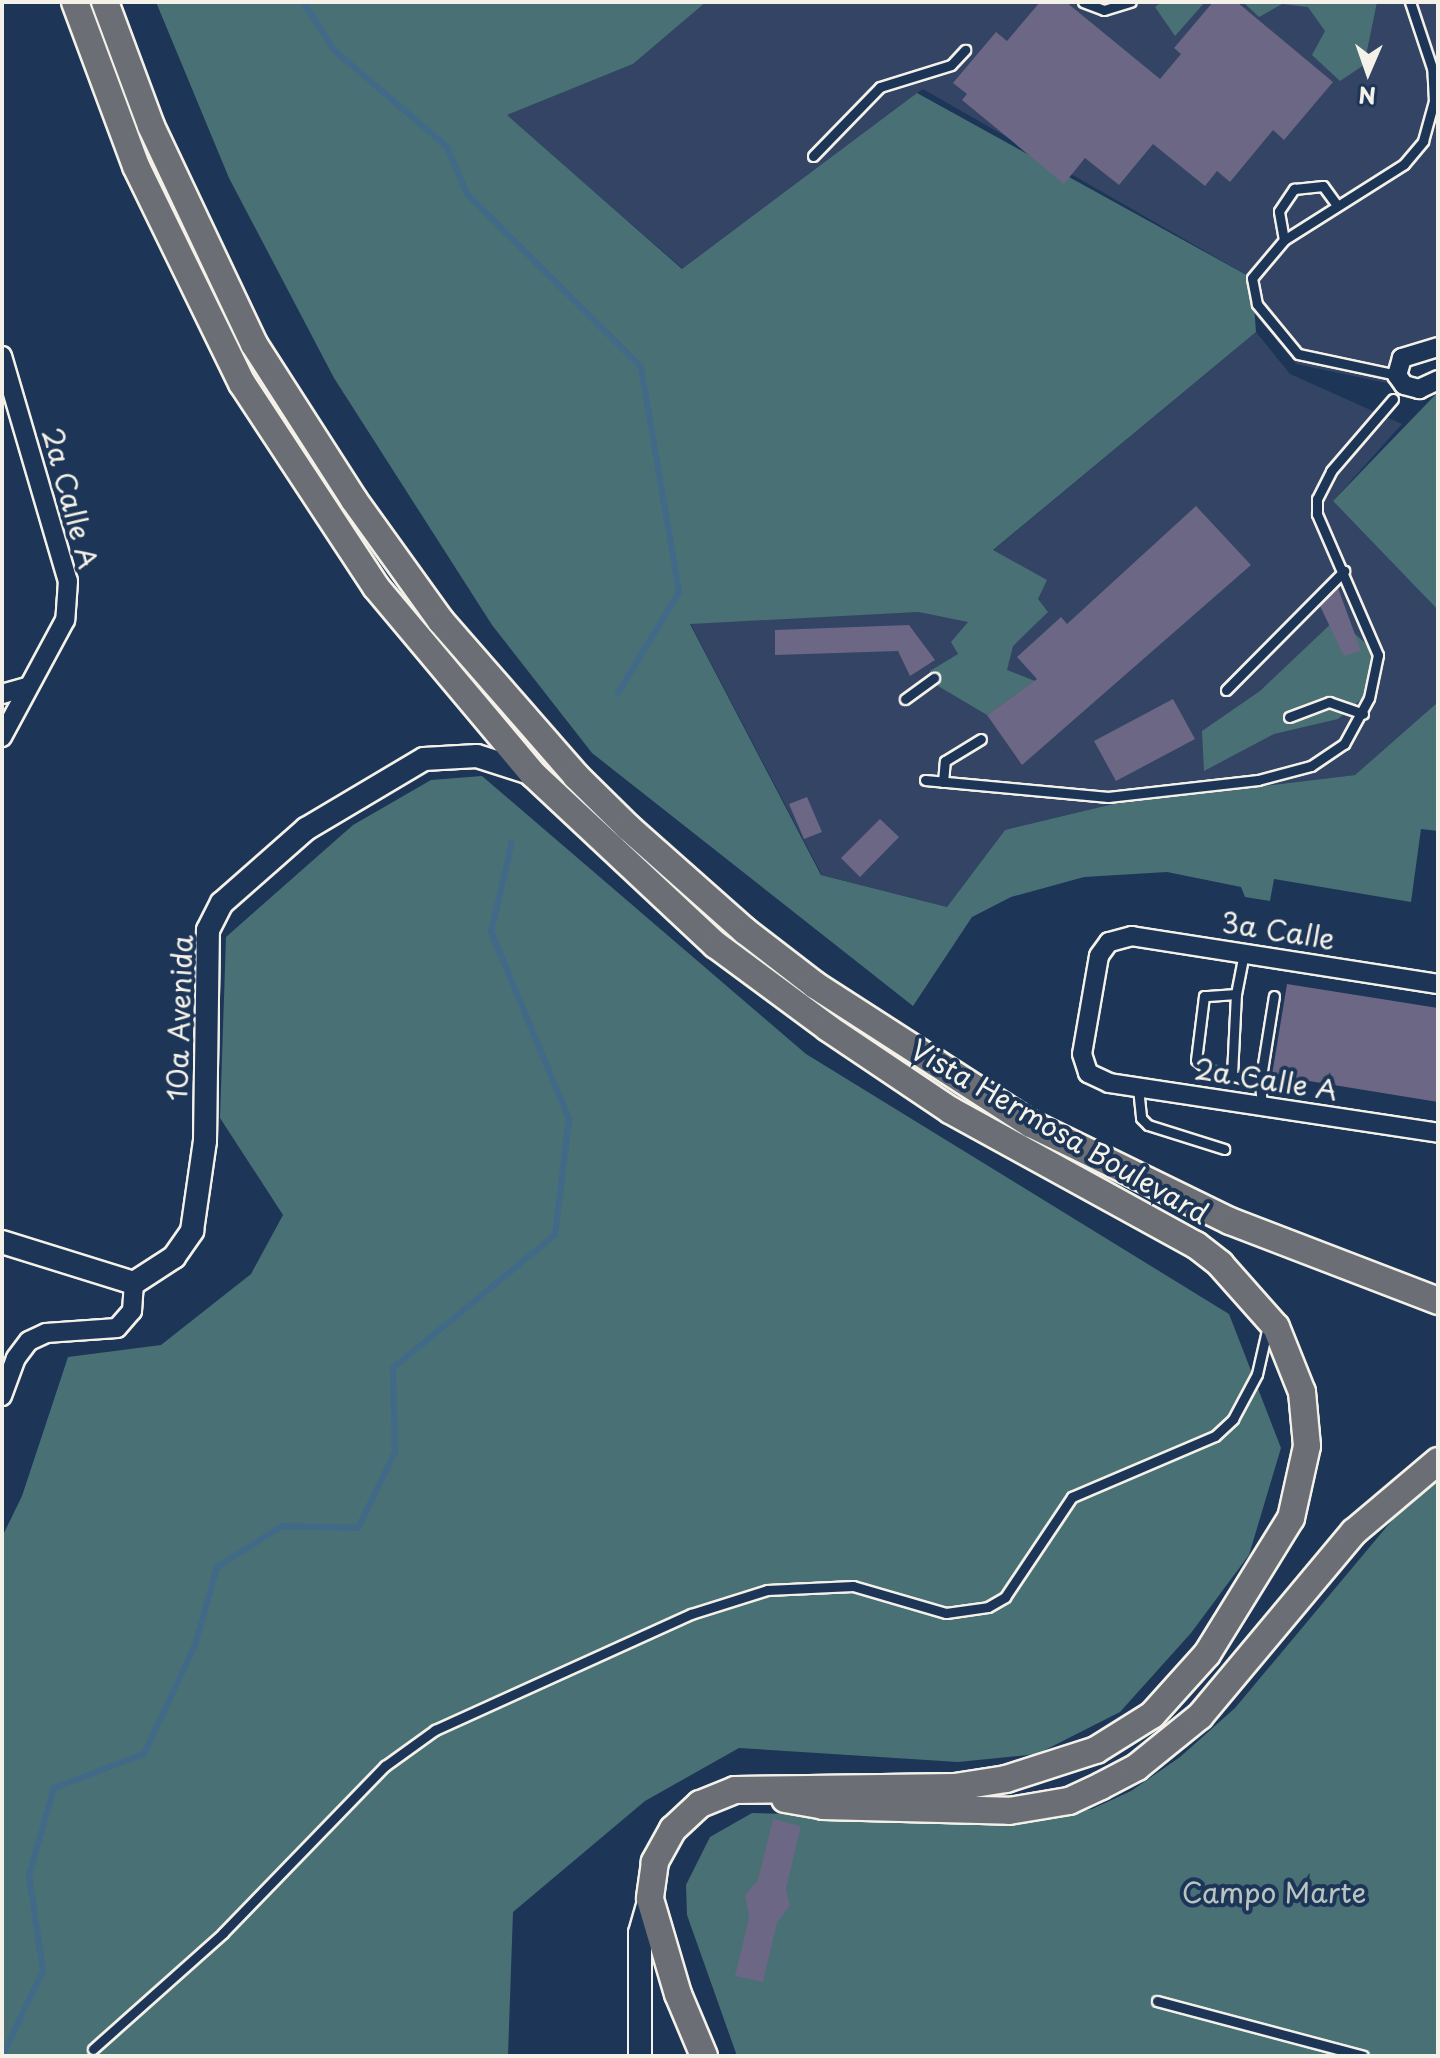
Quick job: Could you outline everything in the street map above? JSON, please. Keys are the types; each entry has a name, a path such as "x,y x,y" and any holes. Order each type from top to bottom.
{"main road":[{"name":"Vista Hermosa Boulevard","path":"75,2 136,166 242,383 376,587 533,774 716,945 828,1028 950,1110 1196,1245 1253,1296 1270,1318 1291,1358 1306,1424 1304,1468 1291,1518 1207,1654 1152,1715 1096,1750 1006,1779 955,1787 735,1790"},
{"name":"Vista Hermosa Boulevard","path":"105,2 151,126 254,344 354,500 441,621 576,776 629,828 745,931 815,985 1031,1124 1230,1221 1438,1301"},
{"path":"704,2056 678,1994 650,1899 655,1862 673,1829 700,1804 735,1790 823,1806 1009,1811 1069,1801 1137,1767 1200,1716 1354,1532 1438,1461"}],"street":[{"path":"1438,347 1402,358 1397,375 1404,385 1419,389 1438,380"},
{"name":"2a Calle A","path":"2,356 68,581 65,620 26,687 2,737"},
{"path":"2,694 26,687"},
{"name":"10a Avenida","path":"134,1283 174,1257 192,1231 205,1141 208,930 222,903 306,829 424,759 477,756 533,774"},
{"name":"3a Calle","path":"1088,1073 1082,1054 1099,956 1109,942 1132,936 1438,984"},
{"name":"2a Calle A","path":"1088,1073 1109,1083 1138,1088 1438,1133"},
{"path":"2,1242 134,1283 132,1311 117,1328 46,1333 29,1341 16,1358 2,1396"},
{"path":"640,2056 640,1933 650,1899"}],"lane":[{"path":"1083,2 1104,10 1131,2"},
{"path":"1397,375 1298,354 1257,304 1252,278 1284,240 1416,154 1432,119 1432,68 1410,2"},
{"path":"813,156 880,87 951,65 965,50"},
{"path":"1284,240 1279,211 1294,189 1323,186 1337,205"},
{"path":"925,780 1108,797 1258,780 1311,766 1344,744 1363,714 1378,655 1317,514 1317,499 1331,471 1393,399"},
{"path":"1226,690 1344,571"},
{"path":"905,699 934,678"},
{"path":"1289,717 1329,702 1363,714"},
{"path":"943,782 945,761 981,739"},
{"path":"1232,1075 1236,994 1244,953"},
{"path":"1236,994 1204,996 1196,1060 1260,1083"},
{"path":"1262,1106 1260,1083 1274,996"},
{"path":"1138,1088 1141,1118 1148,1125 1224,1149"},
{"path":"93,2049 223,1933 385,1766 435,1730 691,1614 767,1590 853,1586 946,1613 988,1607 1005,1597 1072,1497 1215,1436 1233,1419 1257,1374 1270,1318"},
{"path":"1157,2001 1363,2056"}],"shaded area":[{"path":"706,2 1438,2 1438,341 1400,362 1387,383 1296,364 1253,312 1252,278 923,89 683,269 506,115 633,64"},
{"path":"1256,332 1290,374 1402,424 1333,501 1438,610 1438,702 1355,775 1113,804 1005,830 947,907 822,875 690,623 919,612"}],"green space":[{"path":"156,2 706,2 633,64 507,115 682,269 917,93 1252,278 1256,332 993,550 1047,580 1038,599 1048,612 1013,646 1007,670 1035,681 987,715 938,686 930,671 958,654 951,642 968,622 919,612 690,624 821,875 947,907 1005,830 1113,804 1355,775 1438,702 1438,831 1421,829 1411,902 1274,879 1270,901 1245,897 1241,887 1167,872 1084,877 1011,897 972,917 913,1006 592,753 492,625 334,378 229,178"},
{"path":"1162,2 1205,2 1175,36 1155,7"},
{"path":"1243,2 1377,2 1364,65 1340,81 1312,55 1325,31 1308,7 1282,4 1259,17"},
{"path":"1438,392 1438,610 1333,501"},
{"path":"1337,618 1373,650 1365,696 1338,719 1274,734 1204,771 1202,731 1260,691"},
{"path":"482,776 806,1054 1229,1314 1281,1448 1249,1555 1191,1633 1120,1712 1037,1754 958,1762 739,1748 645,1801 513,1912 508,2056 2,2056 2,1537 22,1496 68,1357 161,1345 251,1274 283,1215 220,1118 226,937 353,825 431,780"},
{"name":"Campo Marte","path":"1438,1476 1438,2056 737,2056 687,1915 686,1885 710,1837 752,1813 1027,1821 1092,1809 1131,1791 1180,1757 1235,1708 1414,1494"}],"building":[{"path":"1040,2 1066,2 1160,79 1181,54 1174,48 1213,2 1237,2 1333,82 1284,140 1273,130 1230,182 1217,171 1205,186 1153,144 1119,185 1085,158 1064,184 962,100 967,94 953,83 996,32 1007,41"},
{"path":"1196,506 1251,565 1022,765 987,715 1037,679 1017,657 1061,617 1067,624"},
{"path":"1338,588 1361,651 1344,656 1320,606"},
{"path":"909,625 935,660 910,676 898,651 775,655 775,630"},
{"path":"1173,699 1195,739 1116,781 1094,741"},
{"path":"807,797 822,832 804,839 789,804"},
{"path":"880,819 899,837 860,877 841,858"},
{"path":"1287,984 1438,1008 1438,1102 1272,1075"},
{"path":"773,1819 801,1826 786,1889 790,1905 777,1923 763,1982 735,1976 749,1918 745,1895 758,1880"}],"waterway":[{"path":"303,2 334,50 447,147 467,194 641,367 679,592 618,693"},
{"path":"2,2056 43,1971 29,1875 54,1788 144,1754 195,1645 217,1567 282,1526 358,1528 395,1452 393,1368 555,1235 569,1119 491,932 512,842"}]}
